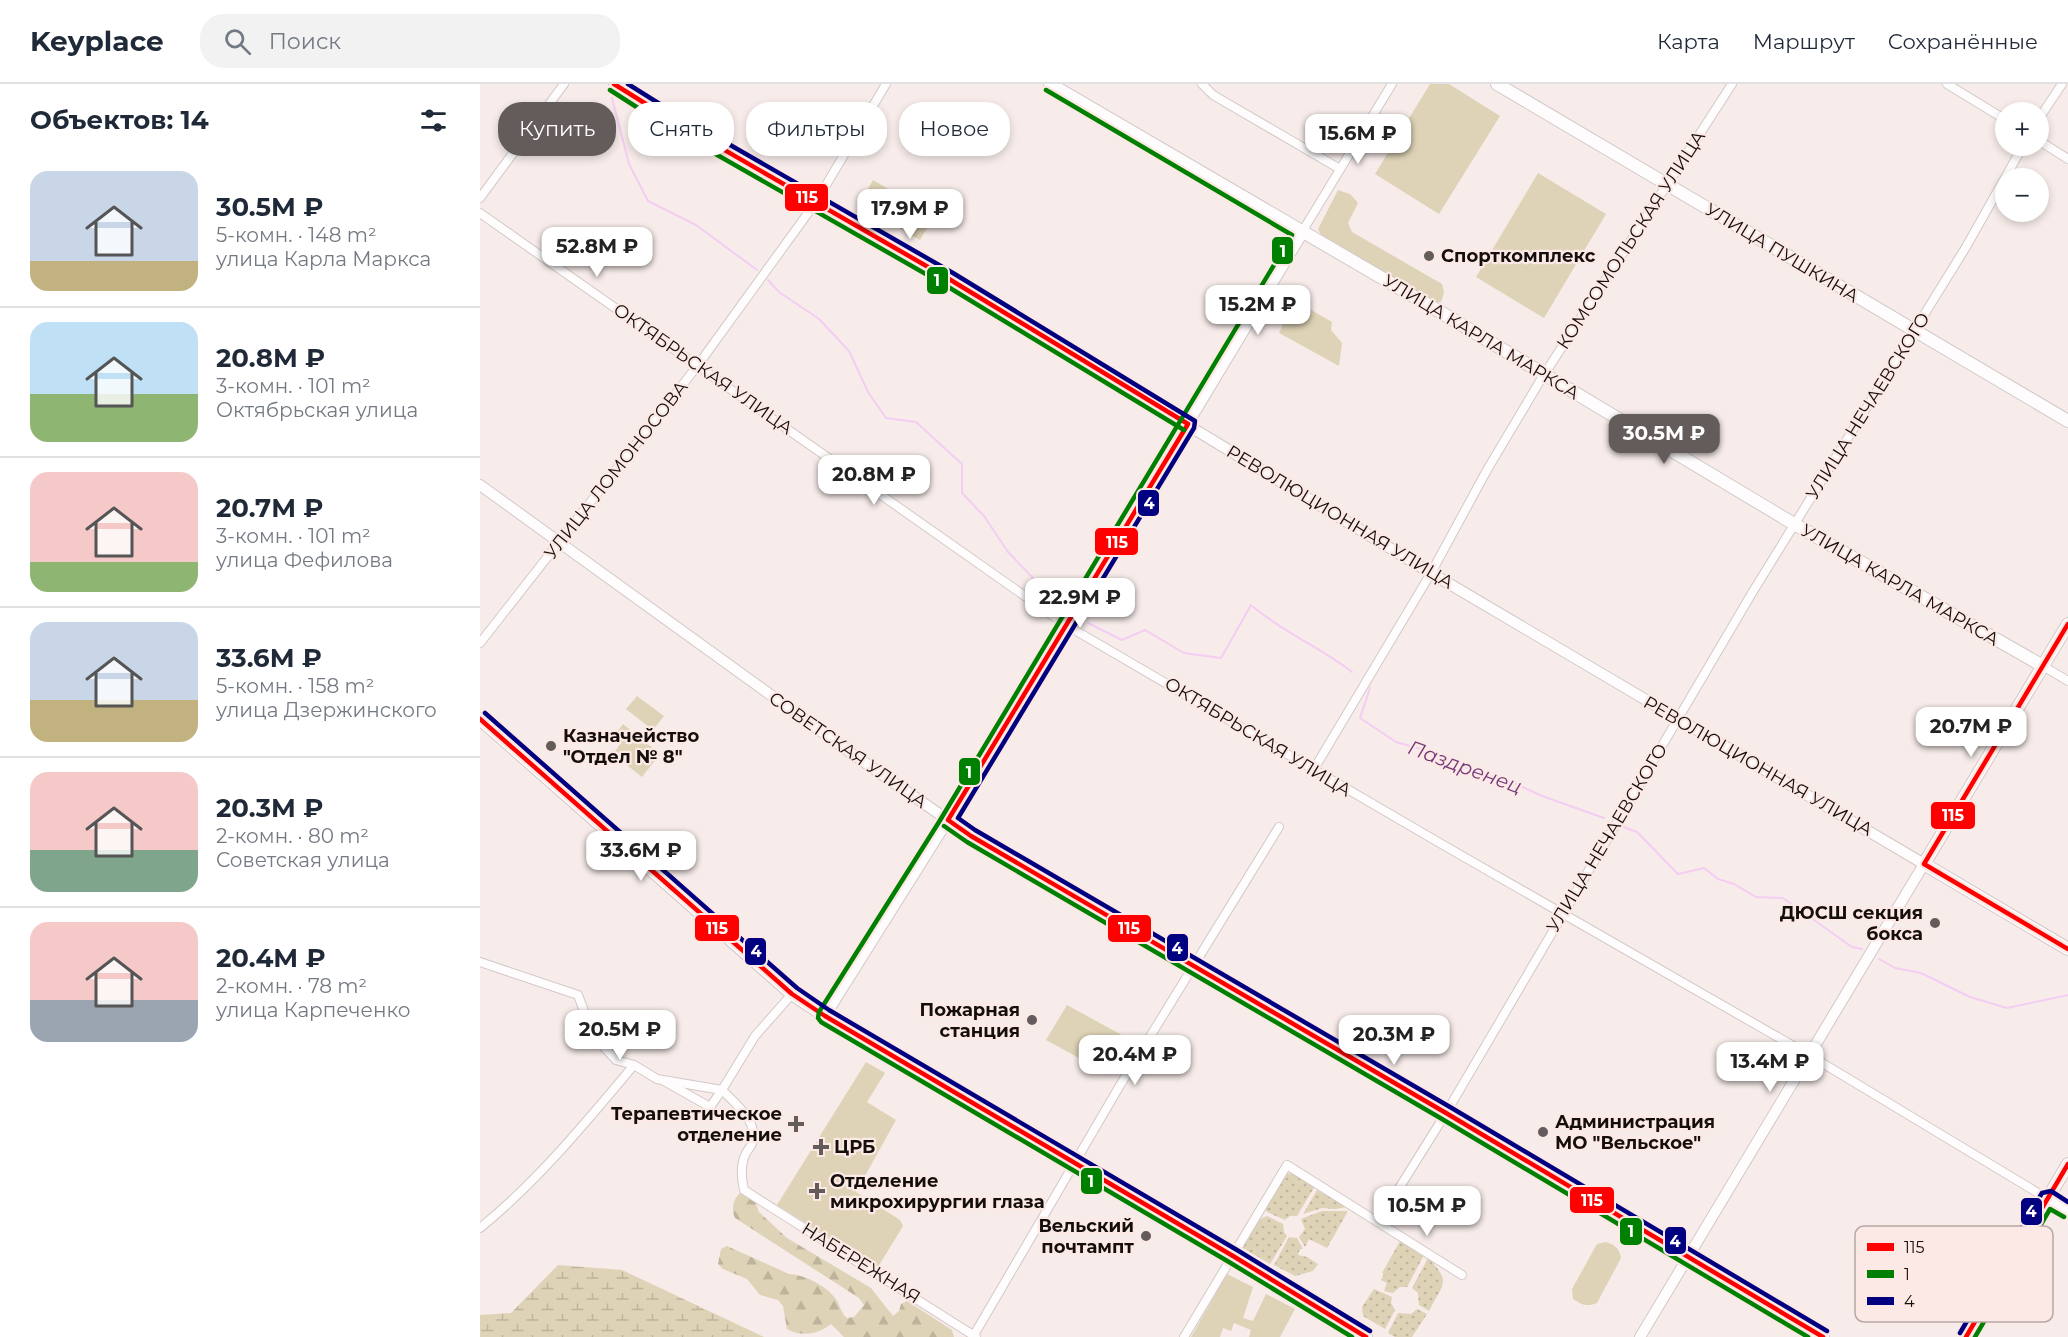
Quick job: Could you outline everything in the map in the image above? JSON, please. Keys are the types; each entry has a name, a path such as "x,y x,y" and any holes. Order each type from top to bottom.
{"main road":[{"name":"УЛИЦА КАРЛА МАРКСА","path":"1050,84 1545,374 1794,525 2043,666"},
{"name":"УЛИЦА ПУШКИНА","path":"1497,84 2068,421"},
{"path":"948,820 1302,232"},
{"path":"1924,864 2068,624"},
{"path":"480,719 792,994 825,1016 1366,1337"},
{"name":"СОВЕТСКАЯ УЛИЦА","path":"948,820 970,836 1446,1113 1823,1337"},
{"name":"РЕВОЛЮЦИОННАЯ УЛИЦА","path":"1924,864 2068,949"},
{"path":"2031,1226 2068,1164"},
{"path":"1966,1337 1975,1322"}],"street":[{"path":"480,198 564,84"},
{"name":"РЕВОЛЮЦИОННАЯ УЛИЦА","path":"614,84 667,117 949,279 1431,573 1924,864"},
{"name":"УЛИЦА ЛОМОНОСОВА","path":"480,644 698,365 816,202 886,84"},
{"path":"1202,84 1213,95 1340,169"},
{"path":"1302,232 1392,84"},
{"name":"КОМСОМОЛЬСКАЯ УЛИЦА","path":"1314,769 1431,573 1487,470 1545,374 1732,84"},
{"path":"1947,84 1995,113"},
{"path":"2049,104 2062,84"},
{"path":"2049,147 2068,159"},
{"name":"УЛИЦА НЕЧАЕВСКОГО","path":"1378,1222 1446,1113 1677,719 1966,247 2017,156"},
{"name":"ОКТЯБРЬСКАЯ УЛИЦА","path":"480,213 1066,625 1809,1055 2068,1210"},
{"name":"СОВЕТСКАЯ УЛИЦА","path":"480,485 851,753 948,820"},
{"name":"УЛИЦА КАРЛА МАРКСА","path":"2043,666 2068,681"},
{"path":"825,1016 948,820"},
{"path":"975,1336 1192,966 1279,827"},
{"path":"1640,1337 1924,864"},
{"path":"480,962 578,995 593,1035 616,1060 634,1065 664,1081 722,1090"},
{"path":"664,1081 710,1107 755,1036 792,994"},
{"path":"480,1228 505,1208 578,1131 634,1065"},
{"name":"НАБЕРЕЖНАЯ","path":"722,1090 743,1111 752,1127 753,1141 742,1161 741,1178 744,1190 975,1336"},
{"path":"1184,1337 1287,1165 1462,1275"}],"green space":[{"path":"1430,84 1449,84 1500,116 1439,214 1375,174"},
{"path":"1538,173 1606,214 1544,318 1476,277"},
{"path":"873,180 934,216 920,240 859,204"},
{"path":"1338,190 1350,194 1358,203 1348,223 1352,232 1442,284 1444,293 1441,302 1434,302 1324,240 1318,229"},
{"path":"1280,292 1332,322 1331,330 1342,343 1339,366 1279,333 1283,324 1268,314"},
{"path":"637,696 664,716 653,730 626,709"},
{"path":"623,724 660,754 642,777 613,754 621,743 613,737"},
{"path":"1067,1005 1129,1039 1110,1075 1046,1040"},
{"name":"ЦРБ","path":"866,1062 885,1073 867,1102 896,1120 856,1192 900,1220 903,1226 878,1267 777,1205"},
{"path":"1286,1173 1295,1174 1315,1186 1297,1216 1290,1216 1285,1220 1267,1212 1264,1208"},
{"path":"1317,1190 1347,1207 1322,1208 1303,1214"},
{"path":"741,1192 754,1199 759,1212 787,1238 871,1288 893,1316 899,1311 901,1304 907,1301 952,1330 954,1337 844,1337 831,1324 820,1331 809,1334 792,1332 787,1329 783,1306 778,1300 760,1295 747,1279 723,1269 718,1264 721,1249 727,1246 789,1274 802,1276 814,1282 831,1293 847,1318 854,1317 864,1305 859,1298 735,1218 734,1204"},
{"path":"1322,1211 1348,1211 1327,1248 1309,1239 1305,1247 1299,1237 1305,1229 1301,1219"},
{"path":"1267,1216 1283,1224 1287,1236 1270,1264 1241,1247 1256,1221"},
{"path":"1289,1237 1297,1238 1303,1249 1300,1249 1298,1255 1307,1257 1318,1264 1313,1271 1295,1276 1274,1265"},
{"path":"1400,1241 1424,1255 1407,1287 1400,1287 1393,1293 1384,1291 1387,1283 1381,1280 1384,1274 1382,1273"},
{"path":"1606,1242 1616,1247 1621,1258 1597,1303 1582,1304 1573,1299 1572,1289 1597,1244"},
{"path":"1428,1258 1441,1273 1443,1279 1441,1289 1429,1311 1419,1305 1418,1293 1412,1288"},
{"path":"558,1265 622,1270 764,1337 480,1337 480,1315 511,1313"},
{"path":"1227,1274 1253,1287 1243,1318 1253,1321 1266,1294 1295,1309 1280,1337 1249,1337 1251,1330 1234,1323 1231,1331 1223,1328 1220,1337 1191,1337"},
{"path":"1374,1289 1392,1297 1391,1303 1395,1310 1385,1329 1363,1316 1362,1307"},
{"path":"1417,1309 1427,1314 1412,1337 1395,1337 1388,1333 1398,1313 1411,1314"}],"waterway":[{"name":"Паздренец","path":"612,98 629,164 648,201 696,225 757,270"},
{"name":"Паздренец","path":"768,280 779,292 819,319 849,351 868,392 886,418 916,422 962,464 962,493 984,516 1008,552 1057,603"},
{"name":"Паздренец","path":"1088,623 1122,640 1145,630 1184,653 1221,658 1251,605 1352,672"},
{"name":"Паздренец","path":"1370,688 1360,718 1396,742 1438,754 1476,772 1514,783 1542,796 1604,818"},
{"name":"Паздренец","path":"1621,826 1637,832 1678,874 1704,868 1718,879 1734,884 1756,897 1783,898 1852,947 1862,949"},
{"name":"Паздренец","path":"1879,959 1895,968 1921,973 1970,997 2007,1008 2068,995"}],"transit line":[{"name":"115","path":"614,84 667,117 949,279 1188,424 948,820 971,836 1446,1113 1823,1337"},
{"name":"4","path":"628,84 953,273 1195,421 1194,428 958,818 1827,1331"},
{"name":"1","path":"610,90 663,124 945,285 1184,430"},
{"name":"1","path":"1046,90 1292,235 939,822 819,1012 818,1018 821,1022 1352,1337"},
{"name":"115","path":"2068,624 1924,864 2068,949"},
{"name":"4","path":"485,713 797,988 829,1010 1370,1331"},
{"name":"115","path":"480,719 792,994 825,1016 1366,1337"},
{"name":"1","path":"944,826 967,842 1442,1119 1808,1337"},
{"name":"115","path":"2031,1226 2068,1164"},
{"name":"4","path":"2023,1226 2042,1193 2051,1191 2068,1202"},
{"name":"1","path":"2040,1226 2050,1209 2064,1217"},
{"name":"4","path":"1960,1333 1966,1322"},
{"name":"115","path":"1966,1337 1975,1322"},
{"name":"1","path":"1975,1337 1984,1322"}],"place":[{"name":"Спорткомплекс","path":"1429,256"},
{"name":"Казначейство \"Отдел № 8\"","path":"551,746"},
{"name":"ДЮСШ секция бокса","path":"1935,923"},
{"name":"Пожарная станция","path":"1032,1020"},
{"name":"Терапевтическое отделение","path":"796,1124"},
{"name":"Администрация МО \"Вельское\"","path":"1543,1132"},
{"name":"ЦРБ","path":"821,1147"},
{"name":"Отделение микрохирургии глаза","path":"817,1191"},
{"name":"Вельский почтампт","path":"1146,1236"}]}
